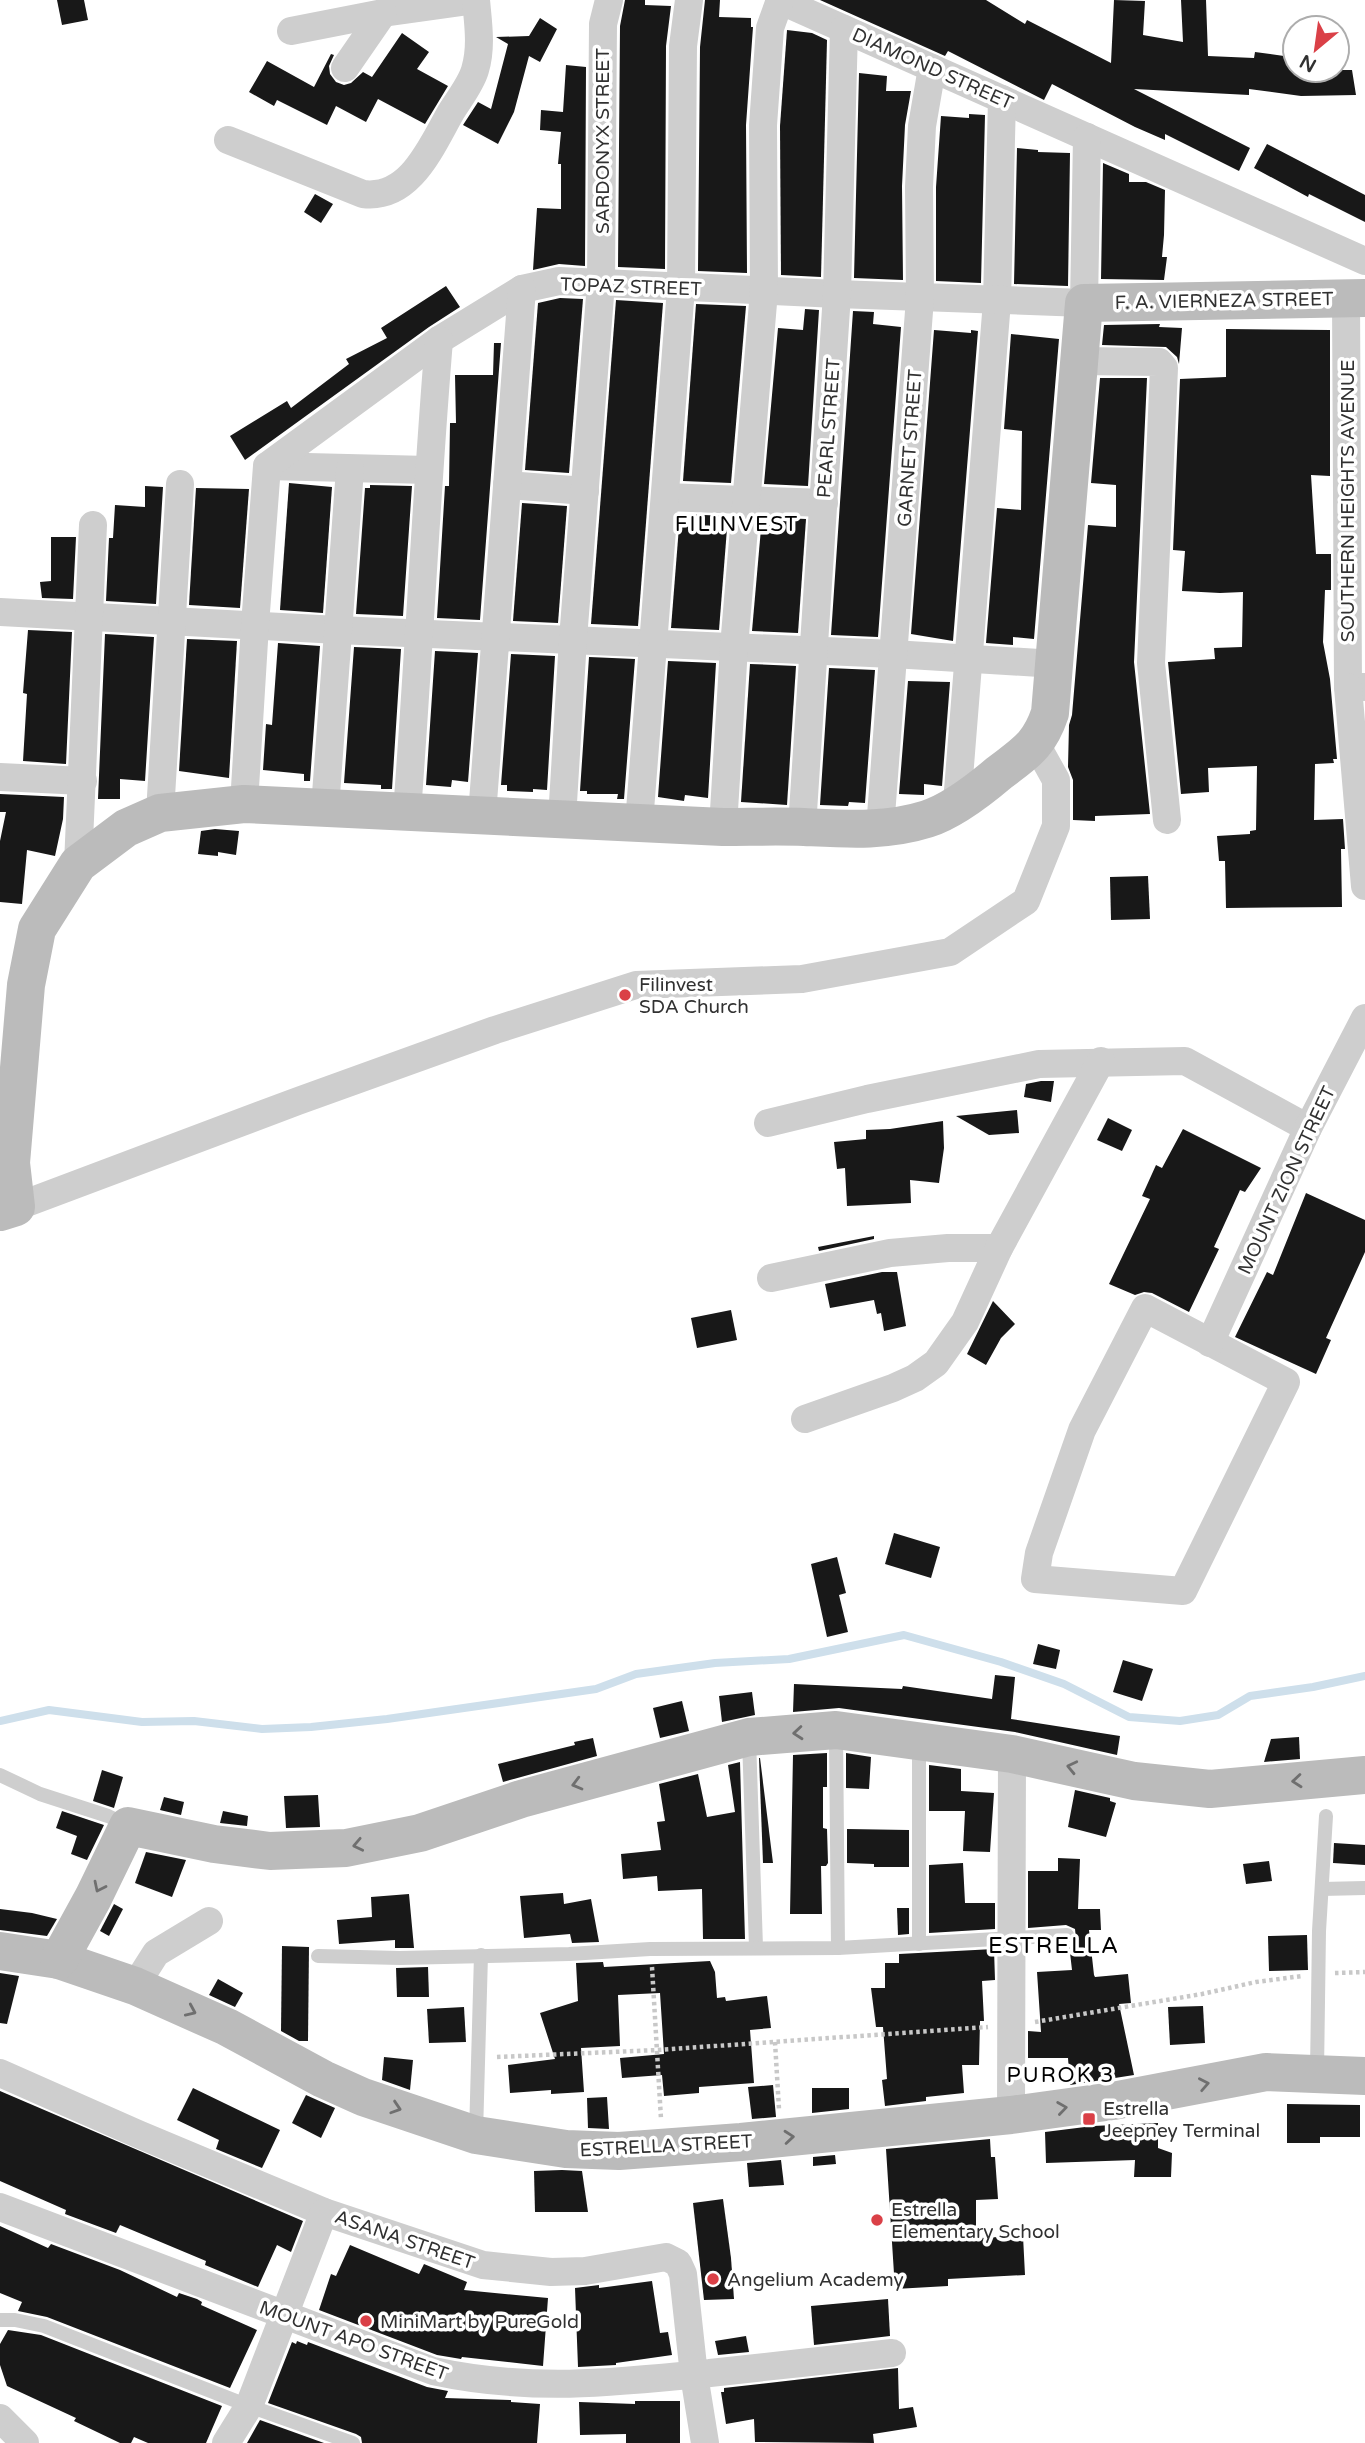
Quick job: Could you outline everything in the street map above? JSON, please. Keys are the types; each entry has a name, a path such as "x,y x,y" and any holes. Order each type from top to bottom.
{"street":[{"path":"228,140 363,194 378,196 411,177 423,160 475,71 480,42 476,0 383,13 291,31"},
{"name":"SARDONYX STREET","path":"562,819 601,283 603,24 609,0"},
{"path":"639,823 681,288 683,46 689,0"},
{"path":"723,827 734,647 764,291 763,125 770,28 780,0"},
{"name":"DIAMOND STREET","path":"780,0 1365,261"},
{"path":"345,68 383,13"},
{"name":"PEARL STREET","path":"802,827 837,295 844,29"},
{"name":"GARNET STREET","path":"880,829 920,298 919,187 922,126 932,68"},
{"path":"957,803 997,301 1002,99"},
{"path":"1036,744 1056,780 1056,826 1026,901 950,953 802,979 636,985 469,1040 8,1210 5,1164 26,985 37,929 78,864 127,828 160,813 244,804 723,827 880,829 928,818 957,803 1036,744 1050,713 1055,664 1084,303 1087,137"},
{"name":"TOPAZ STREET","path":"267,466 439,340 522,289 559,281 837,295 1084,303"},
{"path":"482,816 522,289"},
{"name":"F. A. VIERNEZA STREET","path":"1084,303 1356,298"},
{"name":"SOUTHERN HEIGHTS AVENUE","path":"1356,298 1357,687"},
{"path":"407,812 421,633 428,470 439,340"},
{"path":"1079,361 1159,362 1164,368 1151,663 1167,820"},
{"path":"244,804 267,466 428,470"},
{"path":"325,808 349,469"},
{"path":"160,813 180,484"},
{"path":"507,485 585,491"},
{"path":"665,497 824,503"},
{"path":"78,864 93,525"},
{"path":"0,612 338,630 653,642 1055,664"},
{"path":"1357,687 1365,886"},
{"path":"0,777 83,781"},
{"name":"MOUNT ZION STREET","path":"1210,1343 1308,1128 1365,1018"},
{"path":"805,1419 893,1388 915,1378 936,1363 965,1322 999,1248 1101,1061"},
{"path":"768,1123 867,1099 1039,1064 1185,1061 1308,1128"},
{"path":"771,1278 890,1253 947,1248 999,1248"},
{"path":"1145,1308 1210,1343 1286,1382 1183,1591 1035,1580 1039,1553 1082,1430 1145,1308"},
{"path":"59,1960 128,1826 214,1844 270,1851 346,1848 419,1833 521,1800 748,1737 836,1730 1012,1754 1134,1781 1210,1789 1365,1775"},
{"path":"1011,2115 1012,1754"},
{"path":"135,1986 156,1954 209,1921"},
{"name":"ESTRELLA STREET","path":"0,1951 59,1960 135,1986 228,2027 363,2097 476,2135 566,2149 619,2151 662,2148 1011,2115 1113,2101 1266,2072 1365,2076"},
{"path":"0,2073 324,2211 249,2406 226,2443"},
{"name":"MOUNT APO STREET","path":"0,2207 433,2371 471,2379 517,2384 589,2385 892,2353"},
{"name":"ASANA STREET","path":"324,2211 483,2265 551,2272 585,2271 666,2257 678,2263 683,2274 694,2375 705,2443"},
{"path":"0,2418 25,2443"}],"lane":[{"path":"836,1730 838,1948"},
{"path":"748,1737 756,1947"},
{"path":"919,1742 919,1944"},
{"path":"0,1775 40,1794 108,1816 128,1826"},
{"path":"1317,2074 1318,1974 1326,1816"},
{"path":"1322,1889 1365,1888"},
{"path":"318,1956 400,1958 650,1949 838,1948 1067,1935"},
{"path":"476,2135 481,1955"},
{"path":"0,2320 44,2326 249,2406 353,2443"}],"path":[{"path":"650,1949 662,2148"},
{"path":"479,2057 658,2050 1011,2026 1202,1994 1256,1982 1318,1974 1365,1972"},
{"path":"775,2042 782,2138"}],"building":[{"path":"57,0 84,0 88,20 62,25"},
{"path":"625,0 645,0 645,5 671,6 666,46 665,269 618,267 620,26"},
{"path":"705,0 720,0 719,17 751,18 753,27 746,125 747,273 698,271 700,47"},
{"path":"820,0 986,0 1025,24 1027,20 1111,63 1114,0 1145,1 1143,35 1183,42 1181,0 1206,0 1208,56 1254,58 1255,52 1281,56 1281,84 1351,84 1352,70 1356,95 1301,96 1249,89 1249,95 1134,89 1250,148 1239,171 1165,134 1165,140 1135,127 1052,84 1044,100 948,51 945,56"},
{"path":"540,18 557,29 540,62 529,56 514,112 498,144 463,125 478,102 491,109 508,44 496,37 529,36"},
{"path":"787,30 812,33 827,40 821,277 781,275 780,126"},
{"path":"402,33 429,52 417,69 448,86 425,124 378,99 366,122 336,106 327,125 277,100 274,106 249,92 267,61 314,87 331,54 334,55 329,66 330,74 336,82 344,85 351,83 363,72 372,77"},
{"path":"566,65 586,67 585,266 559,264 533,270 537,208 561,209 561,164 558,164 561,132 540,130 541,110 563,112"},
{"path":"859,73 887,76 886,91 911,91 905,125 902,186 903,280 854,278"},
{"path":"969,114 985,115 981,283 936,281 936,187 941,116 969,118"},
{"path":"1267,144 1365,195 1365,222 1309,194 1308,197 1254,168"},
{"path":"1017,148 1070,153 1068,286 1014,284"},
{"path":"1103,163 1129,174 1129,182 1146,182 1165,190 1162,257 1167,257 1164,280 1101,279"},
{"path":"315,194 333,204 321,223 304,212"},
{"path":"446,286 460,307 245,460 230,436 287,401 291,408 349,364 346,359 387,338 381,328"},
{"path":"560,298 583,299 569,473 525,470 538,303"},
{"path":"616,300 663,303 638,626 591,624"},
{"path":"696,304 746,306 731,483 683,481"},
{"path":"805,309 819,310 808,486 764,484 778,328 803,330"},
{"path":"853,311 874,312 873,324 901,327 878,637 831,635"},
{"path":"1160,324 1159,327 1182,328 1179,364 1177,357 1166,347 1102,345 1104,325"},
{"path":"1226,329 1330,330 1330,476 1311,475 1316,554 1331,554 1331,590 1325,590 1323,642 1330,679 1337,759 1333,759 1334,763 1315,764 1314,820 1343,819 1345,849 1341,849 1342,907 1226,908 1225,861 1219,861 1217,836 1250,834 1250,831 1256,830 1257,766 1208,768 1209,792 1181,794 1168,662 1215,659 1214,648 1242,647 1243,592 1182,591 1185,551 1173,550 1180,379 1226,377"},
{"path":"934,330 971,333 971,330 978,331 953,641 911,634"},
{"path":"1011,334 1059,339 1034,639 1013,637 1013,645 986,643 997,508 1021,510 1022,431 1004,429"},
{"path":"494,343 501,343 480,620 437,618 445,486 449,486 450,423 456,423 455,375 493,375"},
{"path":"1100,378 1147,378 1134,662 1150,814 1095,816 1095,821 1073,820 1073,780 1068,767 1069,725 1088,525 1116,527 1116,485 1091,483"},
{"path":"289,483 332,487 323,613 280,610"},
{"path":"370,485 412,486 403,616 356,614 365,488 370,488"},
{"path":"145,486 163,487 156,604 106,601 109,538 113,538 115,505 145,507"},
{"path":"196,488 249,489 240,608 189,605"},
{"path":"522,503 567,506 558,623 513,621"},
{"path":"680,514 728,516 719,630 671,628"},
{"path":"762,517 806,519 798,633 752,631"},
{"path":"51,537 76,537 73,599 42,598 40,582 51,581"},
{"path":"28,630 72,632 66,764 23,761 27,694 23,693"},
{"path":"105,634 154,637 145,781 120,779 120,799 98,799"},
{"path":"187,639 237,641 229,778 179,771"},
{"path":"278,643 320,646 310,781 304,781 304,774 263,770 266,724 272,725"},
{"path":"354,647 401,649 392,789 381,789 381,785 344,783"},
{"path":"435,651 478,653 468,782 452,780 451,787 426,785"},
{"path":"511,654 555,656 547,790 507,791 507,785 501,785"},
{"path":"589,657 635,659 624,799 617,799 618,794 587,794 587,791 580,791"},
{"path":"668,661 716,663 708,798 685,795 684,801 658,797"},
{"path":"750,664 796,666 787,805 741,802"},
{"path":"829,668 875,670 865,803 849,802 848,806 820,805"},
{"path":"908,681 950,682 942,786 924,784 924,795 899,794"},
{"path":"0,794 64,797 63,819 55,856 27,850 22,904 0,902 0,841 6,812 0,812"},
{"path":"201,831 239,831 236,855 218,852 218,856 198,854"},
{"path":"1148,876 1150,919 1111,920 1110,877"},
{"path":"1054,1081 1051,1102 1024,1097 1026,1084"},
{"path":"1017,1110 1019,1133 989,1135 956,1116"},
{"path":"1108,1118 1132,1130 1122,1151 1097,1140"},
{"path":"943,1121 944,1148 939,1183 910,1180 911,1203 847,1206 845,1168 837,1169 834,1142 866,1139 866,1130"},
{"path":"1183,1129 1261,1168 1245,1192 1240,1190 1214,1247 1219,1249 1189,1312 1152,1293 1135,1295 1109,1284 1150,1199 1142,1196 1156,1165 1162,1168"},
{"path":"1306,1193 1365,1220 1365,1252 1326,1338 1331,1340 1316,1374 1235,1337 1267,1272 1273,1275"},
{"path":"874,1236 874,1239 819,1251 818,1247"},
{"path":"882,1272 897,1272 906,1326 884,1331 881,1313 877,1314 874,1300 830,1308 825,1284"},
{"path":"993,1301 1015,1324 1001,1338 986,1365 967,1354"},
{"path":"731,1310 737,1340 697,1348 691,1318"},
{"path":"894,1533 940,1547 931,1578 885,1564"},
{"path":"837,1557 846,1593 839,1595 848,1632 827,1637 811,1564"},
{"path":"1038,1644 1060,1650 1056,1669 1033,1664"},
{"path":"1123,1660 1153,1669 1142,1701 1113,1692"},
{"path":"995,1675 1015,1677 1011,1719 1120,1736 1117,1755 1015,1732 839,1708 793,1712 794,1684 902,1689 903,1686 992,1699"},
{"path":"752,1692 755,1715 722,1722 719,1696"},
{"path":"682,1701 689,1731 660,1738 653,1708"},
{"path":"1299,1737 1300,1759 1264,1762 1271,1739"},
{"path":"593,1738 597,1756 503,1782 498,1764"},
{"path":"827,1753 827,1787 823,1787 823,1828 827,1829 828,1863 821,1866 822,1914 790,1914 793,1755"},
{"path":"846,1753 871,1757 869,1789 846,1788"},
{"path":"760,1758 773,1863 763,1863"},
{"path":"740,1762 745,1939 703,1939 702,1889 658,1891 657,1876 623,1879 621,1854 661,1850 657,1822 665,1821 659,1784 698,1774 707,1817 735,1812 728,1765"},
{"path":"929,1765 961,1769 961,1791 994,1793 990,1852 963,1851 965,1811 929,1811"},
{"path":"102,1770 123,1777 114,1808 93,1801"},
{"path":"1075,1790 1110,1798 1110,1801 1116,1803 1106,1837 1068,1827"},
{"path":"318,1795 320,1827 286,1828 284,1796"},
{"path":"164,1797 184,1802 181,1815 160,1810"},
{"path":"62,1811 104,1825 87,1860 71,1854 77,1836 56,1828"},
{"path":"223,1811 248,1816 247,1826 220,1823"},
{"path":"847,1829 909,1830 909,1867 874,1867 874,1864 847,1863"},
{"path":"1334,1843 1365,1845 1365,1865 1333,1863"},
{"path":"146,1852 186,1860 172,1897 135,1883"},
{"path":"1058,1858 1080,1859 1078,1909 1100,1909 1101,1930 1089,1930 1095,1977 1128,1974 1131,2003 1119,2004 1134,2075 1070,2085 1068,2058 1028,2058 1028,2031 1041,2032 1037,1972 1072,1970 1069,1944 1076,1939 1075,1929 1066,1925 1028,1928 1028,1871 1058,1871"},
{"path":"1269,1861 1272,1881 1246,1884 1243,1864"},
{"path":"963,1863 965,1903 995,1903 995,1929 929,1933 929,1865"},
{"path":"563,1893 564,1904 591,1899 599,1942 572,1943 570,1934 524,1938 520,1896"},
{"path":"409,1894 414,1948 395,1948 395,1940 339,1944 337,1920 372,1917 371,1897"},
{"path":"114,1904 123,1909 109,1936 100,1931"},
{"path":"897,1908 909,1908 909,1934 898,1935"},
{"path":"0,1909 57,1919 47,1936 0,1930"},
{"path":"1307,1935 1308,1970 1269,1971 1268,1936"},
{"path":"282,1946 309,1947 308,2041 299,2041 281,2031"},
{"path":"994,1949 995,1980 982,1981 984,2021 980,2021 979,2065 962,2065 964,2093 926,2097 926,2101 885,2106 882,2080 887,2079 883,2027 876,2027 871,1988 885,1988 885,1963 899,1963 899,1954"},
{"path":"710,1961 715,1972 717,1998 725,1997 726,2001 767,1996 771,2028 750,2030 754,2083 699,2087 699,2093 664,2096 662,2075 622,2078 620,2058 664,2054 660,1993 618,1995 620,2046 581,2048 584,2092 551,2094 551,2090 510,2093 508,2065 555,2059 540,2013 578,2001 576,1963 603,1962 604,1967"},
{"path":"428,1967 429,1997 397,1997 396,1968"},
{"path":"0,1973 19,1976 7,2024 0,2023"},
{"path":"218,1979 243,1993 235,2007 209,1995"},
{"path":"1203,2006 1205,2043 1170,2045 1168,2007"},
{"path":"464,2007 466,2042 429,2043 427,2009"},
{"path":"384,2057 413,2060 410,2090 382,2080"},
{"path":"773,2085 776,2117 752,2119 748,2087"},
{"path":"193,2088 280,2130 262,2168 216,2149 219,2140 177,2120"},
{"path":"812,2088 849,2088 849,2109 812,2113"},
{"path":"0,2091 303,2221 291,2252 277,2245 258,2287 205,2265 206,2261 120,2225 116,2233 65,2214 66,2210 0,2181"},
{"path":"306,2095 335,2108 321,2138 292,2123"},
{"path":"607,2097 609,2129 588,2128 587,2098"},
{"path":"1287,2104 1360,2105 1360,2137 1320,2137 1320,2143 1287,2143"},
{"path":"1158,2123 1158,2148 1172,2153 1171,2177 1134,2177 1135,2160 1046,2163 1045,2132 1093,2126"},
{"path":"990,2139 991,2157 995,2157 998,2199 976,2200 976,2238 1023,2236 1025,2275 948,2279 948,2286 895,2289 886,2149"},
{"path":"835,2155 836,2164 813,2166 813,2157"},
{"path":"781,2160 784,2185 749,2187 747,2163"},
{"path":"534,2171 582,2171 588,2212 535,2212"},
{"path":"723,2199 734,2299 704,2300 693,2203"},
{"path":"0,2226 48,2248 51,2244 120,2270 177,2297 179,2293 197,2299 202,2302 201,2305 257,2330 230,2388 47,2317 18,2311 22,2302 0,2293"},
{"path":"350,2245 419,2274 424,2264 467,2282 464,2290 548,2298 543,2366 437,2355 319,2310 331,2274 336,2276"},
{"path":"652,2281 660,2333 668,2332 672,2355 616,2365 578,2367 575,2288 599,2285 599,2288"},
{"path":"888,2299 890,2336 814,2345 811,2306"},
{"path":"8,2330 41,2335 222,2406 206,2443 148,2443 134,2437 131,2443 120,2443 74,2421 76,2418 7,2386 0,2365 0,2344"},
{"path":"746,2336 749,2352 718,2355 715,2341"},
{"path":"297,2341 307,2345 308,2342 427,2387 448,2391 445,2398 511,2400 540,2404 537,2443 362,2443 361,2437 356,2434 268,2403 292,2342 296,2344"},
{"path":"898,2368 899,2409 913,2407 917,2427 873,2434 874,2443 755,2442 754,2419 726,2424 721,2392 724,2392 724,2388"},
{"path":"635,2401 680,2401 680,2443 626,2443 626,2434 580,2435 579,2402 635,2404"},
{"path":"260,2420 324,2443 247,2443"}],"waterway":[{"path":"0,1721 49,1710 142,1722 194,1721 262,1729 311,1727 387,1719 596,1689 636,1674 715,1663 789,1659 904,1635 1001,1662 1064,1684 1129,1717 1180,1721 1218,1715 1250,1696 1365,1676"}],"place":[{"name":"Filinvest SDA Church","path":"625,995"},
{"name":"Estrella Jeepney Terminal","path":"1089,2119"},
{"name":"Estrella Elementary School","path":"877,2220"},
{"name":"Angelium Academy","path":"713,2279"},
{"name":"MiniMart by PureGold","path":"366,2321"}],"district":[{"name":"FILINVEST","path":"737,524"},
{"name":"ESTRELLA","path":"1054,1945"},
{"name":"PUROK 3","path":"1061,2075"}]}
